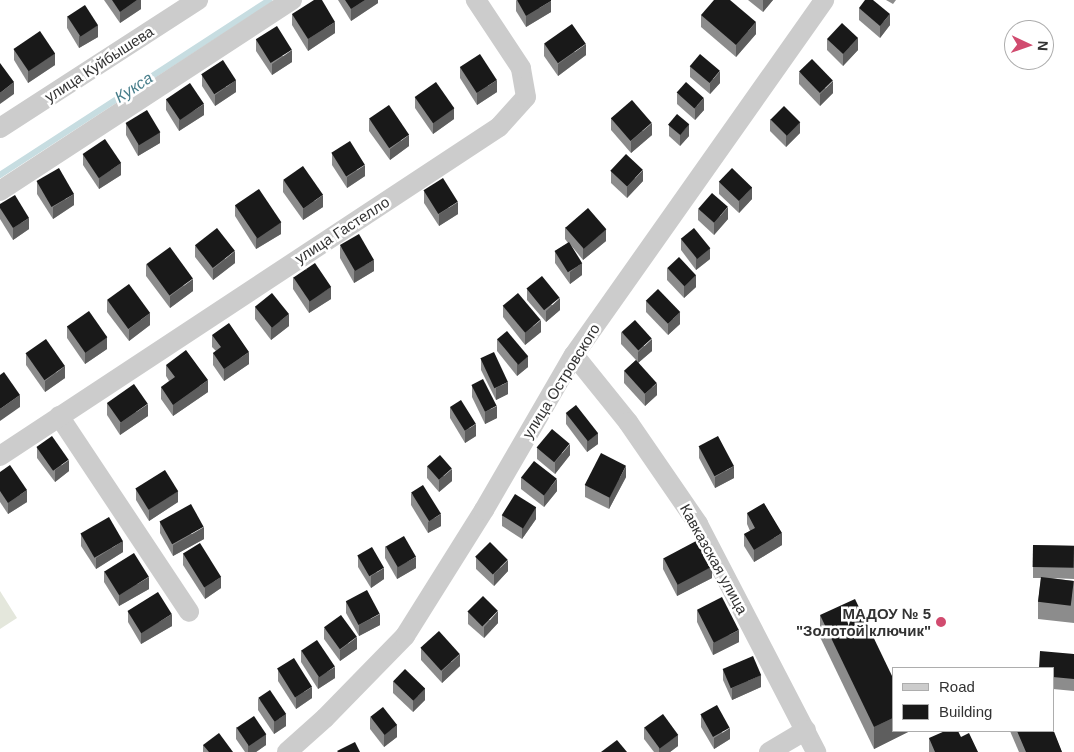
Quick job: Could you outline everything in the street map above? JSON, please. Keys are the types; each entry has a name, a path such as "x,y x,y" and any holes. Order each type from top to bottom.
{"street":[{"name":"улица Куйбышева","path":"0,128 198,0"},
{"path":"0,191 292,0"},
{"name":"улица Гастелло","path":"0,456 499,127 526,97 521,68 476,0"},
{"name":"улица Островского","path":"288,752 325,718 405,636 484,510 574,355 824,0"},
{"name":"Кавказская улица","path":"574,355 628,422 698,524 816,752"},
{"path":"59,416 189,612"},
{"path":"769,752 806,730"}],"shaded area":[{"path":"0,591 17,618 0,629"}],"building":[{"path":"112,0 137,0 120,12"},
{"path":"314,0 322,0 335,22 308,39 292,14"},
{"path":"345,0 365,0 351,9"},
{"path":"517,0 551,0 551,1 526,16"},
{"path":"714,0 730,0 756,22 736,45 701,15"},
{"path":"865,0 873,0 890,14 880,26 859,8"},
{"path":"85,5 98,25 80,37 67,16"},
{"path":"842,23 858,38 843,54 827,39"},
{"path":"572,24 586,44 558,63 544,44"},
{"path":"277,26 292,50 271,63 256,39"},
{"path":"40,31 55,53 29,71 13,49"},
{"path":"480,54 497,80 477,93 460,67"},
{"path":"700,54 720,71 710,83 690,66"},
{"path":"812,59 833,81 820,93 799,72"},
{"path":"223,60 236,80 214,94 201,74"},
{"path":"0,63 14,82 0,93"},
{"path":"436,82 454,108 433,123 415,97"},
{"path":"686,82 704,98 694,108 677,92"},
{"path":"190,83 204,104 180,120 166,99"},
{"path":"632,100 652,123 631,141 611,118"},
{"path":"389,105 409,135 389,148 369,118"},
{"path":"784,106 800,122 787,136 771,119"},
{"path":"147,110 160,132 139,145 126,123"},
{"path":"677,114 689,124 680,135 668,125"},
{"path":"105,139 121,163 99,178 83,154"},
{"path":"350,141 365,165 346,176 331,153"},
{"path":"626,154 643,170 627,187 610,171"},
{"path":"303,166 323,195 303,208 283,180"},
{"path":"59,168 74,194 51,207 36,181"},
{"path":"732,168 752,187 739,201 719,182"},
{"path":"443,178 458,202 438,214 423,190"},
{"path":"259,189 281,222 257,238 235,205"},
{"path":"712,193 728,207 714,223 698,209"},
{"path":"15,195 29,218 13,228 0,208 0,204"},
{"path":"588,208 606,229 584,249 565,228"},
{"path":"217,228 235,251 213,268 195,245"},
{"path":"694,228 710,248 697,259 681,239"},
{"path":"359,234 374,260 355,271 340,245"},
{"path":"569,242 582,263 568,272 555,251"},
{"path":"170,247 193,279 169,296 147,264"},
{"path":"679,257 696,275 684,286 667,268"},
{"path":"315,263 331,287 310,302 293,278"},
{"path":"542,276 560,298 544,310 526,289"},
{"path":"129,284 150,313 128,329 107,300"},
{"path":"658,289 680,312 668,324 646,301"},
{"path":"272,293 289,314 272,328 255,307"},
{"path":"518,293 540,320 525,333 503,306"},
{"path":"89,311 107,337 85,353 67,326"},
{"path":"635,320 652,339 638,351 622,332"},
{"path":"229,323 249,352 224,369 213,353 221,347 212,335"},
{"path":"507,331 528,356 518,365 497,339"},
{"path":"46,339 65,366 44,380 26,353"},
{"path":"186,350 208,380 173,405 161,387 175,377 166,365"},
{"path":"494,352 508,382 494,388 480,358"},
{"path":"636,360 657,383 645,394 624,371"},
{"path":"4,372 20,395 0,409 0,375"},
{"path":"483,379 497,406 485,412 471,385"},
{"path":"134,384 148,404 121,423 107,403"},
{"path":"461,400 476,424 465,431 450,407"},
{"path":"576,405 598,433 588,441 566,413"},
{"path":"552,429 570,444 554,462 537,447"},
{"path":"52,436 69,460 53,471 36,447"},
{"path":"718,436 734,466 715,476 699,446"},
{"path":"601,453 626,466 610,498 585,485"},
{"path":"440,455 452,469 439,480 427,466"},
{"path":"534,461 557,479 544,495 521,478"},
{"path":"10,465 27,490 8,503 0,491 0,472"},
{"path":"165,470 178,491 149,510 135,489"},
{"path":"423,485 441,514 429,521 411,492"},
{"path":"515,494 536,507 523,528 502,515"},
{"path":"764,503 782,533 754,550 744,534 755,528 747,513"},
{"path":"191,504 204,527 172,544 160,521"},
{"path":"109,517 123,541 94,558 80,534"},
{"path":"404,536 416,557 398,567 386,546"},
{"path":"698,540 712,566 678,585 664,558"},
{"path":"490,542 508,560 493,575 475,557"},
{"path":"200,543 221,577 204,588 183,554"},
{"path":"1033,545 1074,546 1074,568 1033,567"},
{"path":"372,547 384,568 369,576 357,556"},
{"path":"134,553 149,577 119,595 104,572"},
{"path":"1041,577 1074,581 1071,606 1038,602"},
{"path":"367,590 380,614 358,625 346,601"},
{"path":"158,592 172,614 141,633 127,611"},
{"path":"483,596 498,611 482,626 467,612"},
{"path":"722,597 739,630 714,643 697,610"},
{"path":"855,599 892,676 892,718 874,727 820,615"},
{"path":"341,615 357,637 340,649 324,627"},
{"path":"439,631 460,654 441,671 420,648"},
{"path":"317,640 335,667 319,677 301,651"},
{"path":"1040,651 1074,654 1074,679 1054,677 1054,667 1039,667"},
{"path":"753,656 761,675 731,688 723,669"},
{"path":"294,658 312,687 295,697 277,669"},
{"path":"405,669 425,688 413,701 393,681"},
{"path":"270,690 286,714 275,722 258,698"},
{"path":"717,705 730,728 713,737 700,714"},
{"path":"383,707 397,725 385,735 370,717"},
{"path":"663,714 678,735 660,749 644,728"},
{"path":"254,716 266,734 249,746 237,728"},
{"path":"943,732 958,732 961,737 969,733 978,752 935,752 929,738"},
{"path":"1017,732 1054,732 1062,752 1026,752"},
{"path":"219,733 233,752 209,752 203,745"},
{"path":"617,740 627,752 601,752"},
{"path":"355,742 360,752 337,751"}],"waterway":[{"name":"Кукса","path":"0,175 269,0"}],"place":[{"name":"МАДОУ № 5 \"Золотой ключик\"","path":"941,622"}]}
